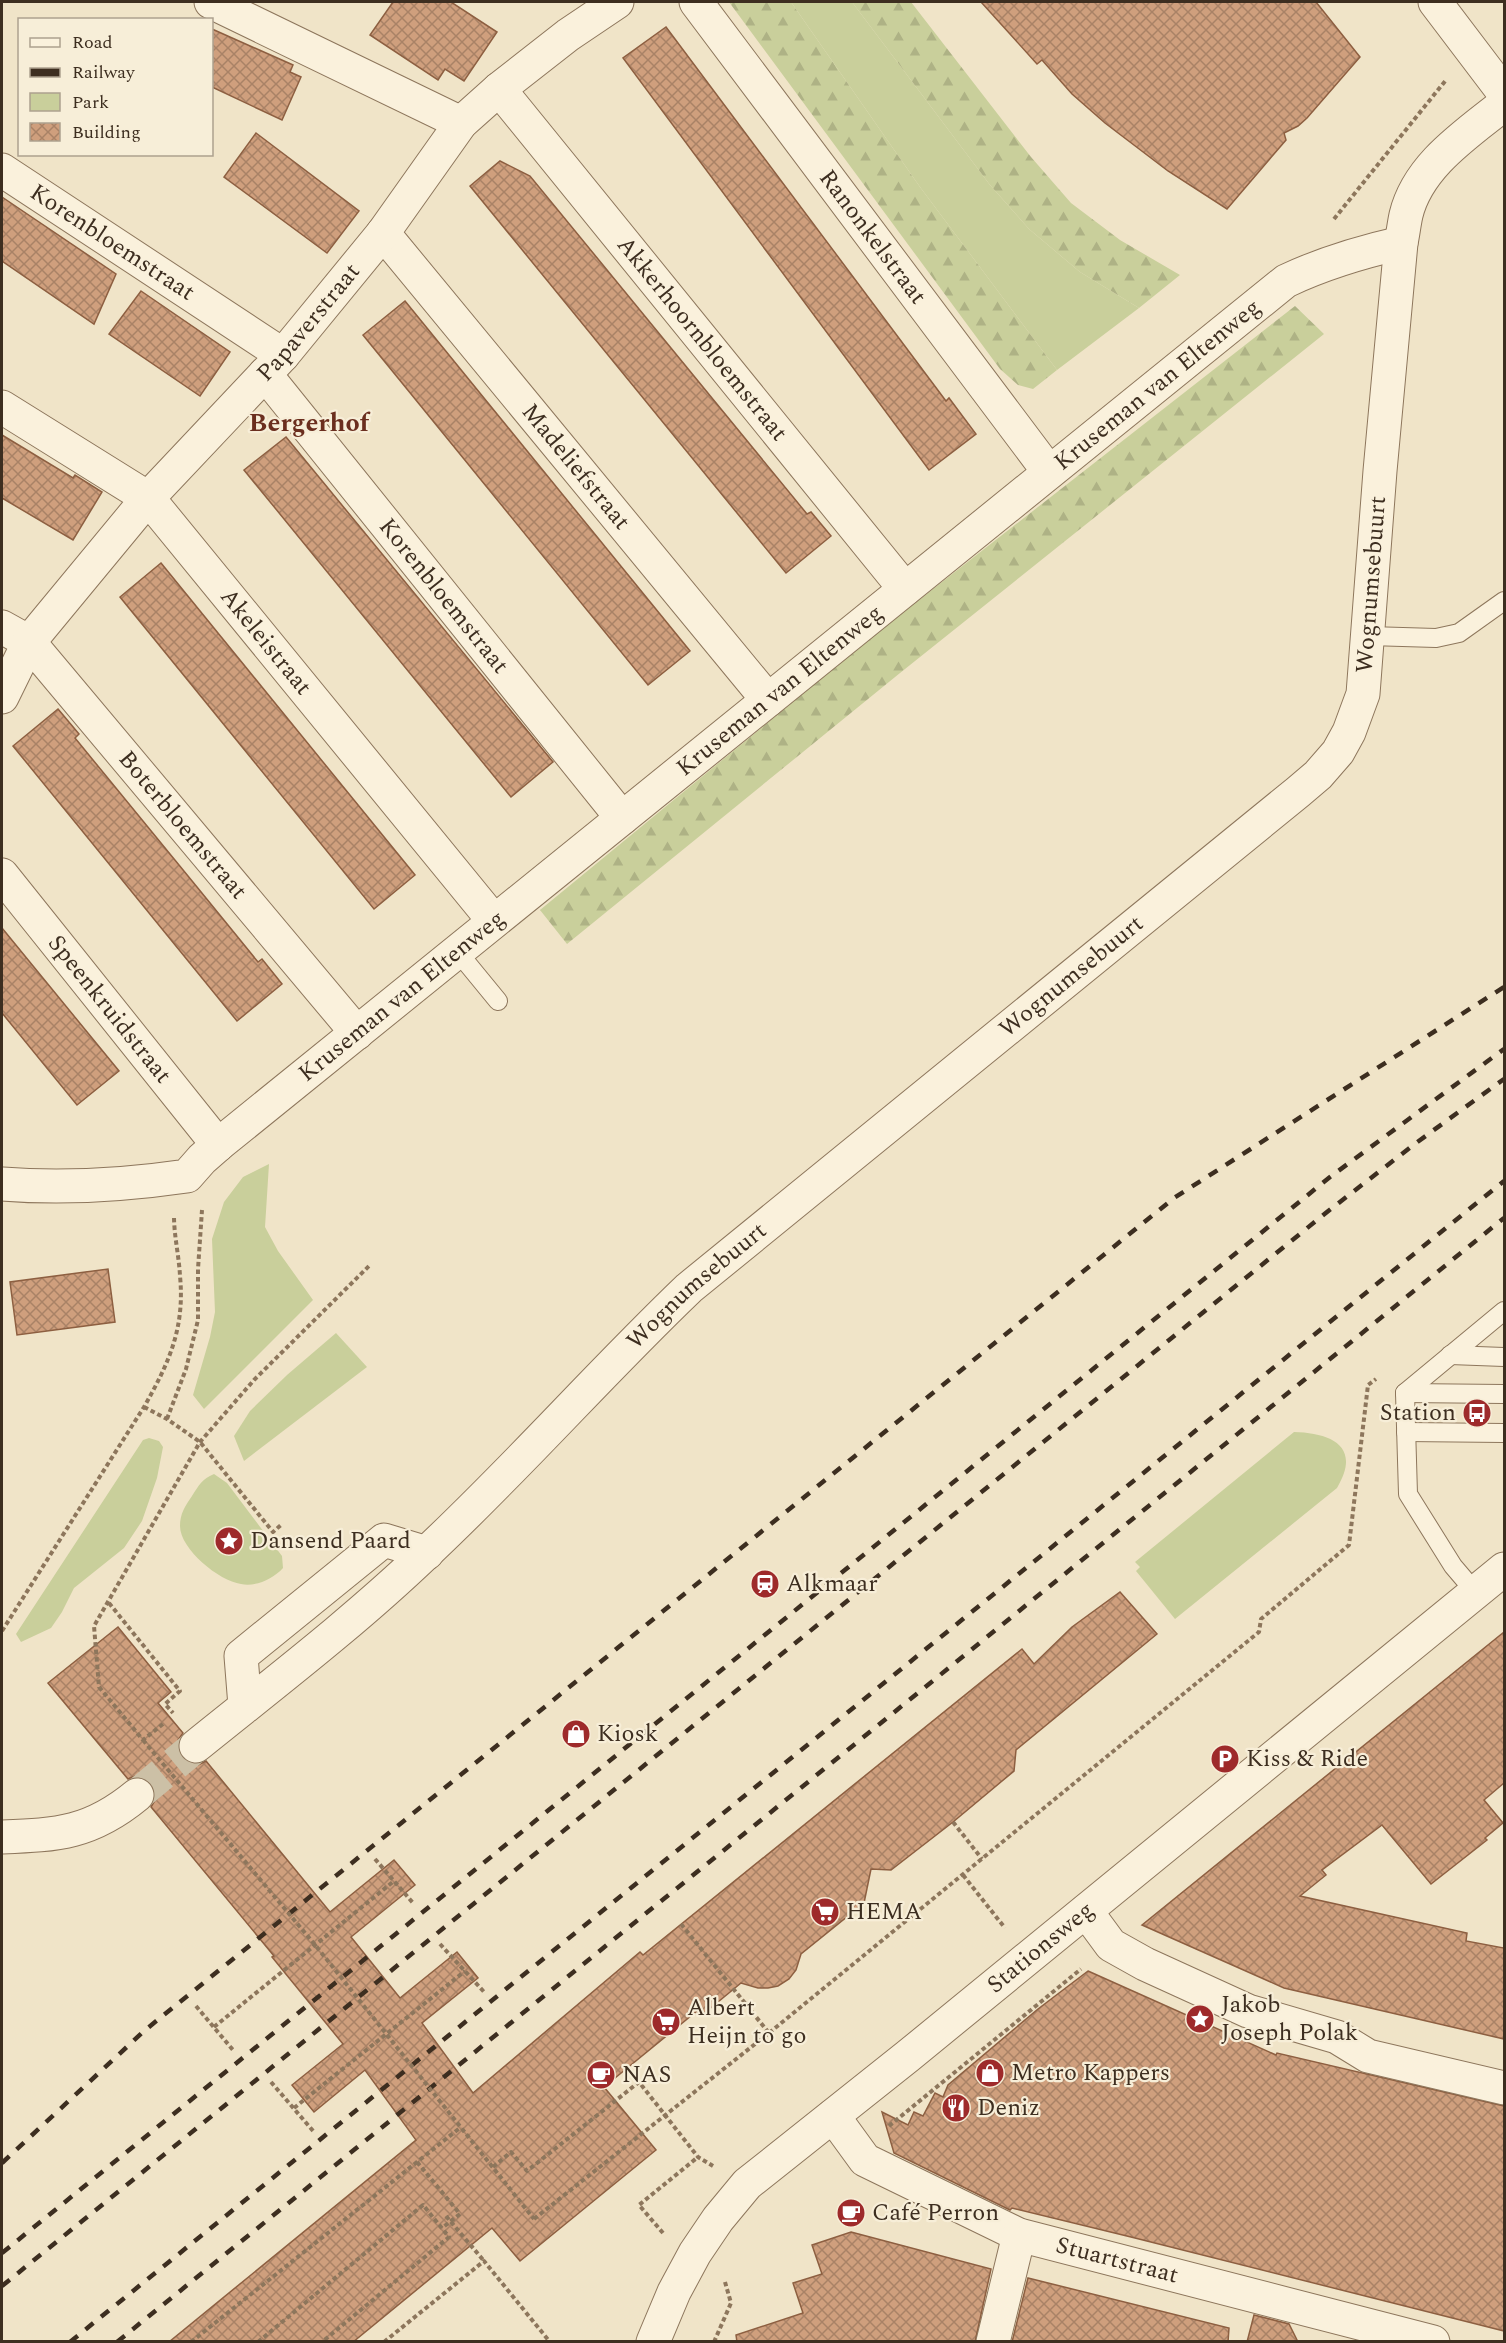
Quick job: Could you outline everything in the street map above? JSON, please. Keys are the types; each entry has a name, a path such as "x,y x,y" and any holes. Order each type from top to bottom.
{"street":[{"path":"211,2 461,123"},
{"name":"Papaverstraat","path":"2,697 15,635 274,364 383,233 461,123 499,89 568,35 617,2"},
{"name":"Ranonkelstraat","path":"696,2 1049,472"},
{"path":"1435,2 1504,93"},
{"name":"Akkerhoornbloemstraat","path":"499,89 905,589"},
{"path":"1401,243 1406,214 1411,201 1417,187 1430,169 1448,149 1504,104"},
{"name":"Korenbloemstraat","path":"2,171 274,364 622,818"},
{"name":"Madeliefstraat","path":"383,233 768,700"},
{"name":"Kruseman van Eltenweg","path":"187,1176 218,1145 1286,281 1353,254 1401,243"},
{"name":"Wognumsebuurt","path":"196,1746 318,1647 427,1553 689,1288 1318,775 1338,752 1358,712 1364,694 1380,471 1401,243"},
{"name":"Akeleistraat","path":"2,407 148,498 494,921"},
{"name":"Boterbloemstraat","path":"15,635 357,1033"},
{"name":"Speenkruidstraat","path":"2,875 218,1145"},
{"path":"2,1185 93,1186 131,1184 187,1176"},
{"name":"Stationsweg","path":"654,2342 674,2292 695,2253 718,2219 747,2184 1086,1911 1504,1569"},
{"path":"2,1837 48,1835 78,1829 111,1813 137,1795"},
{"path":"1086,1911 1111,1945 1145,1964 1248,2011 1337,2037 1368,2056 1504,2088"},
{"name":"Stuartstraat","path":"833,2116 865,2160 1019,2235 1433,2342"},
{"path":"993,2342 1019,2235"}],"lane":[{"path":"1369,636 1436,638 1459,633 1504,601"},
{"path":"458,951 498,1001"},
{"path":"1405,1393 1502,1316"},
{"path":"1450,1355 1504,1357"},
{"path":"1405,1393 1504,1394"},
{"path":"1405,1393 1408,1494 1453,1566 1476,1593"},
{"path":"1406,1432 1504,1433"}],"path":[{"path":"1334,220 1446,79"},
{"path":"2,1631 164,1373 181,1318 174,1213 187,1176"},
{"path":"167,1419 186,1369 198,1320 198,1269 203,1206"},
{"path":"371,1264 254,1380 200,1442 94,1626 99,1687 316,1946 534,2220 769,2033 1259,1632 1261,1619 1349,1545 1355,1497"},
{"path":"144,1407 167,1419 200,1442 273,1532 282,1524"},
{"path":"109,1603 180,1691 165,1704 174,1714 143,1740"},
{"path":"953,1822 982,1858"},
{"path":"375,1859 413,1903"},
{"path":"214,2027 394,1881"},
{"path":"681,1924 769,2033"},
{"path":"440,1944 485,1993"},
{"name":"Stationsweg","path":"865,2160 875,2137 1111,1945"},
{"path":"294,2108 465,1971"},
{"path":"196,2006 233,2050"},
{"path":"271,2082 314,2132"},
{"path":"493,2167 511,2152 527,2171 639,2082 698,2157"},
{"path":"191,2342 461,2127"},
{"path":"417,2162 460,2214 442,2228"},
{"path":"258,2342 423,2205 449,2237 322,2342"},
{"path":"446,2216 550,2342"},
{"path":"384,2342 484,2261"}],"green space":[{"path":"729,2 791,2 920,187 1057,370 1033,389 1018,385 1000,369"},
{"path":"791,2 852,2 990,185 1029,229 1080,272 1139,308 1057,370 920,187"},
{"path":"852,2 911,2 1031,157 1071,203 1120,240 1180,275 1139,308 1080,272 1029,229 990,185"},
{"path":"1295,306 1324,334 900,673 567,944 540,910 873,636"},
{"path":"269,1164 265,1227 278,1251 313,1300 204,1409 193,1395 215,1312 212,1239 224,1202 243,1177"},
{"path":"336,1333 367,1367 244,1461 234,1436 250,1411 287,1375"},
{"path":"1294,1432 1320,1435 1339,1445 1344,1452 1346,1462 1344,1474 1337,1488 1175,1619 1136,1571 1140,1567 1135,1562"},
{"path":"149,1438 159,1441 163,1447 157,1478 142,1521 124,1548 74,1588 51,1628 21,1642 16,1634 143,1440"},
{"path":"214,1474 227,1483 282,1556 283,1568 269,1579 247,1585 232,1582 202,1562 186,1544 180,1526 182,1514 199,1486 206,1478"}],"building":[{"path":"393,2 451,2 497,32 464,81 445,69 438,80 370,35"},
{"path":"981,2 1316,2 1360,57 1307,118 1284,133 1286,140 1227,209 1168,171 1105,123 1072,94 1042,60 1037,64"},
{"path":"666,27 946,401 949,398 976,434 929,470 623,58"},
{"path":"213,29 293,65 290,72 301,77 282,120 213,87"},
{"path":"256,133 359,211 327,253 224,177"},
{"path":"500,161 530,176 807,514 811,512 831,536 786,573 470,186"},
{"path":"2,197 116,274 94,324 2,261"},
{"path":"141,291 230,352 200,396 109,334"},
{"path":"405,301 690,651 648,685 363,335"},
{"path":"2,435 73,478 75,475 102,492 73,540 2,498"},
{"path":"286,437 553,762 511,797 244,470"},
{"path":"161,563 415,875 374,909 120,597"},
{"path":"58,709 79,734 75,738 258,962 262,959 282,984 237,1021 13,746"},
{"path":"2,928 119,1071 77,1105 2,1013"},
{"path":"108,1269 115,1322 17,1335 10,1282"},
{"path":"1120,1592 1157,1634 1016,1750 1014,1771 953,1822 891,1870 871,1869 864,1903 801,1954 796,1970 789,1979 778,1986 768,1988 758,1988 741,1983 701,2016 697,2011 604,2087 656,2150 520,2261 492,2228 353,2342 169,2342 416,2140 365,2070 314,2112 292,2085 343,2044 151,1807 156,1793 152,1783 135,1776 128,1779 48,1683 118,1627 171,1692 158,1703 183,1733 178,1740 177,1748 181,1757 190,1764 198,1765 206,1761 330,1912 394,1860 415,1885 351,1937 400,1998 457,1952 478,1978 422,2023 473,2093 640,1952 643,1955 1022,1649 1034,1664 1072,1627"},
{"path":"1504,1632 1504,1783 1484,1800 1503,1823 1485,1838 1487,1840 1431,1884 1382,1825 1322,1870 1326,1875 1300,1896 1467,1933 1466,1941 1504,1948 1504,2039 1284,1988 1142,1925"},
{"path":"1088,1971 1276,2055 1277,2053 1504,2106 1504,2331 1131,2237 1012,2208 1010,2210 894,2153 882,2112 908,2125 914,2112 923,2116 935,2093 943,2097 948,2085 1038,2009"},
{"path":"851,2232 991,2269 975,2342 737,2342 736,2335 803,2313 793,2283 822,2274 812,2245"},
{"path":"1028,2278 1229,2328 1228,2342 1012,2342"},
{"path":"1254,2315 1289,2324 1298,2342 1247,2342"}],"tunnel":[{"path":"137,1795 196,1746"}],"railway":[{"path":"2,2163 144,2031 1174,1198 1504,987"},
{"path":"2,2253 1330,1177 1504,1049"},
{"path":"2,2286 1327,1212 1504,1079"},
{"path":"70,2342 1504,1181"},
{"path":"117,2342 1504,1218"}],"place":[{"name":"Station","path":"1477,1413"},
{"name":"Dansend Paard","path":"229,1541"},
{"name":"Alkmaar","path":"765,1584"},
{"name":"Kiosk","path":"576,1734"},
{"name":"Kiss & Ride","path":"1225,1759"},
{"name":"HEMA","path":"825,1912"},
{"name":"Jakob Joseph Polak","path":"1200,2019"},
{"name":"Albert Heijn to go","path":"666,2022"},
{"name":"Metro Kappers","path":"990,2073"},
{"name":"NAS","path":"601,2075"},
{"name":"Deniz","path":"956,2108"},
{"name":"Café Perron","path":"851,2213"}],"district":[{"name":"Bergerhof","path":"309,423"}]}
